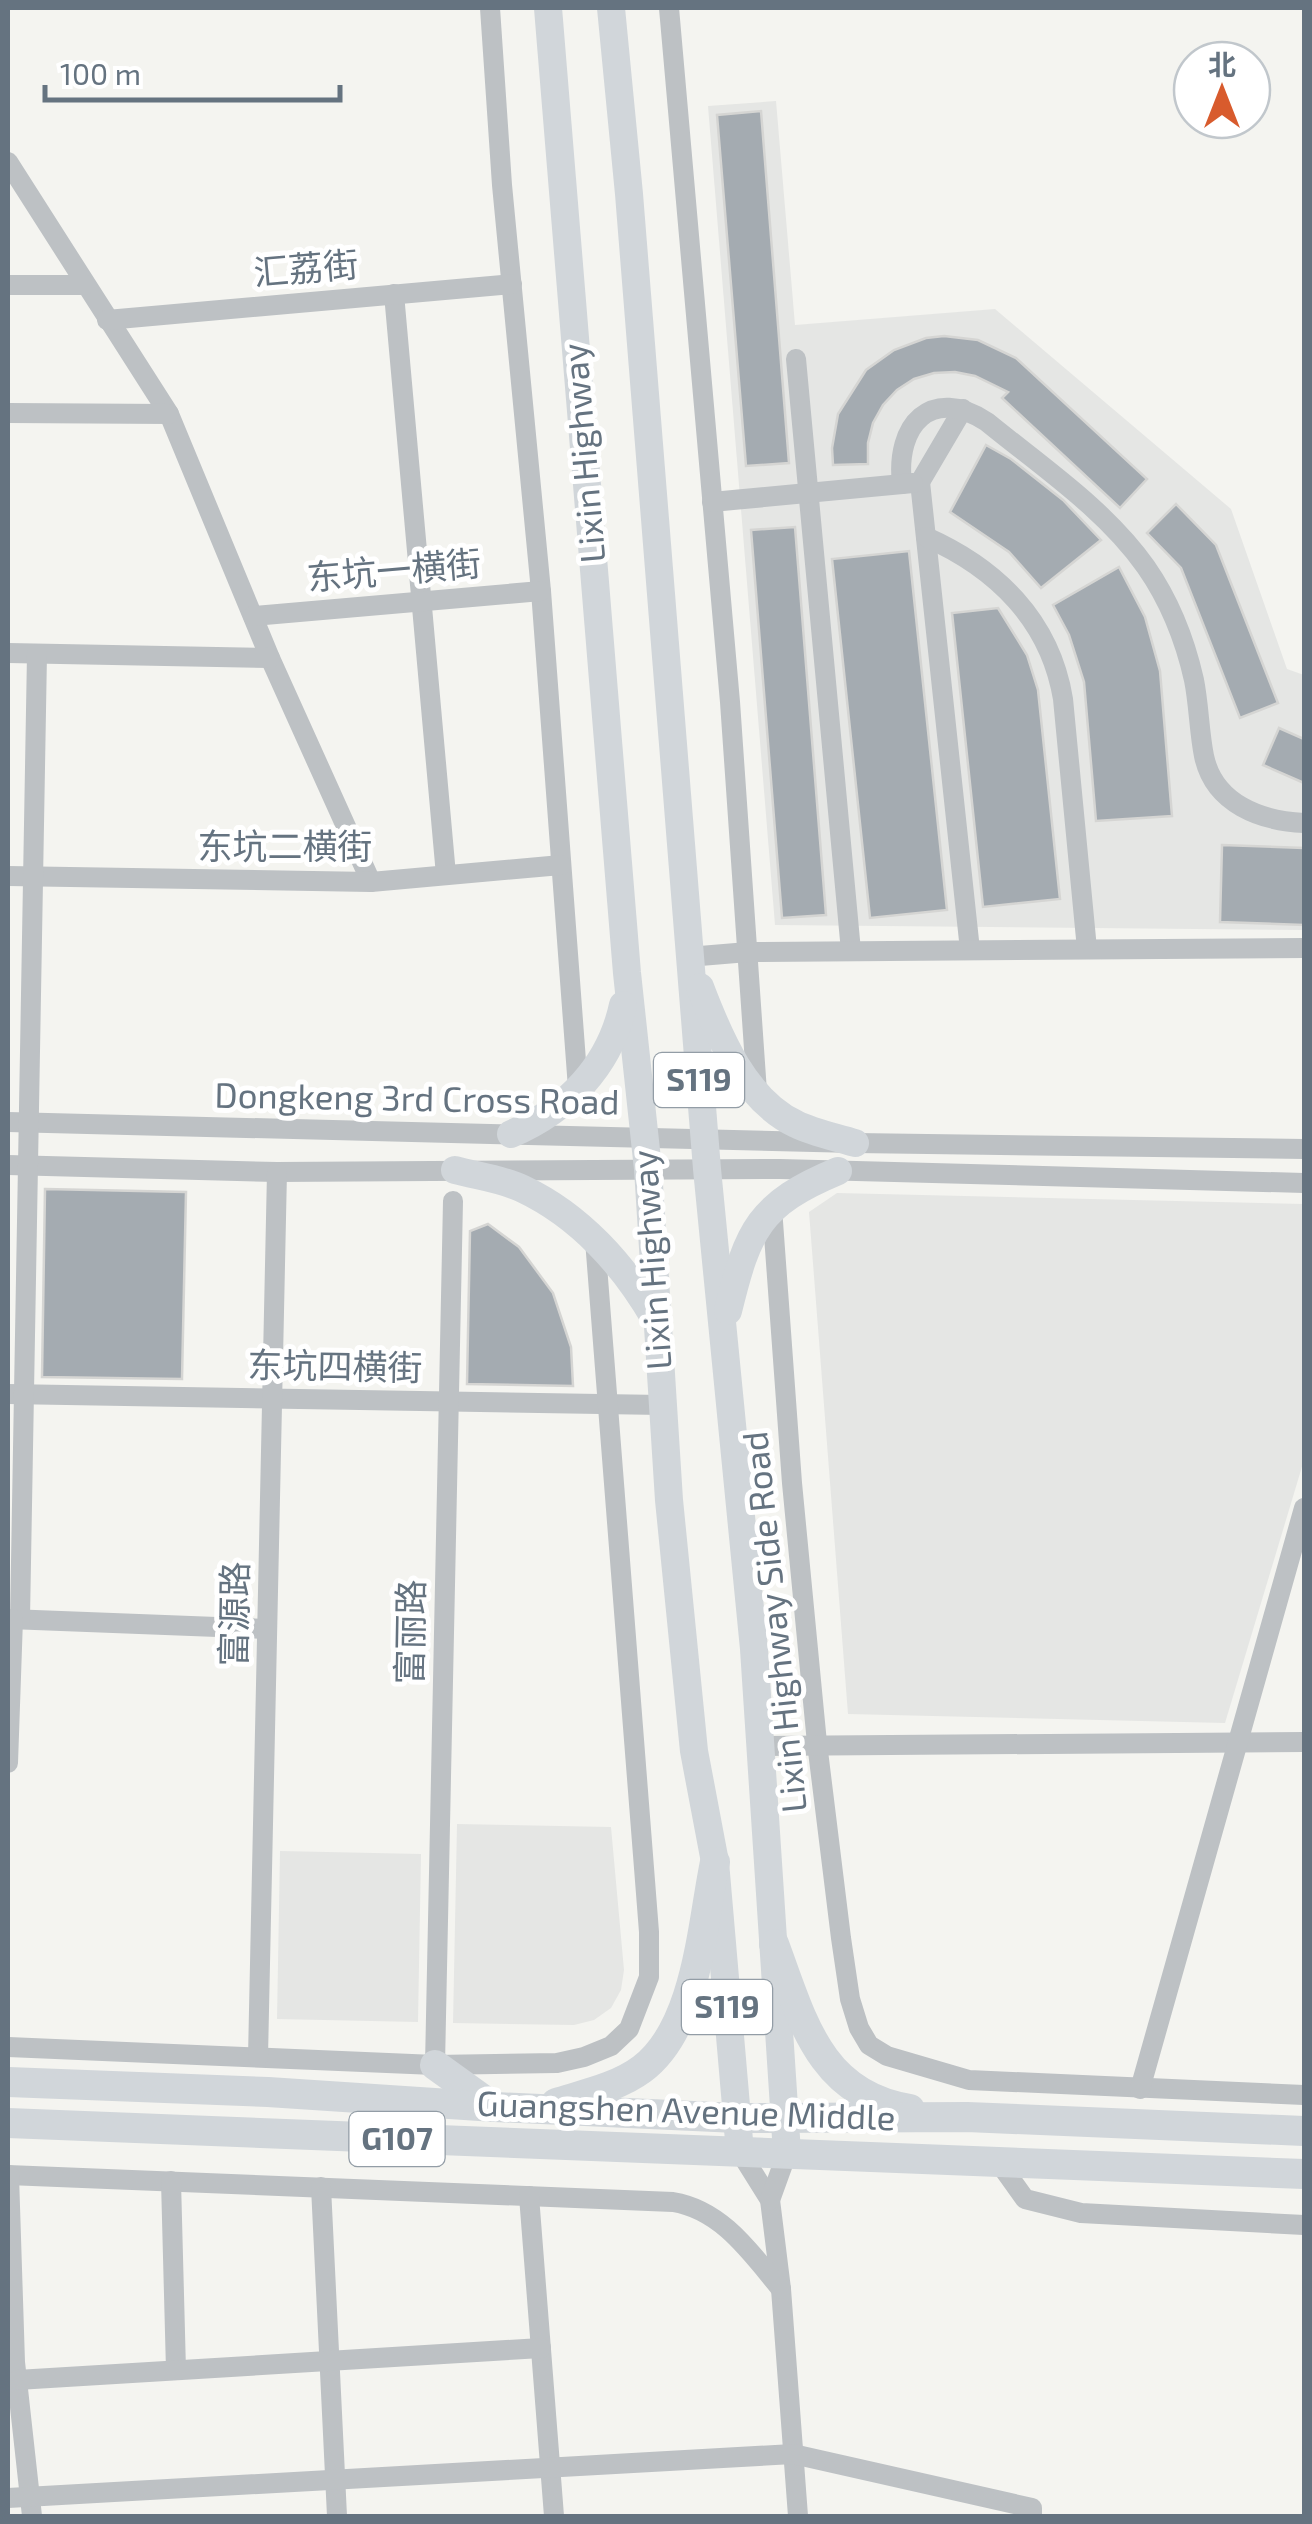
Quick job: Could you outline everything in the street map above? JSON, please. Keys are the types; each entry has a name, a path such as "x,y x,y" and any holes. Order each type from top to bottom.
{"highway":[{"path":"534,2109 613,2085 641,2070 656,2056 688,2002 715,1862"},
{"path":"774,1944 815,2046 842,2080 888,2105 967,2117"},
{"path":"435,2065 495,2107"},
{"name":"Guangshen Avenue Middle","path":"8,2082 737,2118 967,2117 1304,2131"},
{"name":"Guangshen Avenue Middle","path":"8,2123 1304,2174"}],"main road":[{"path":"526,8 552,49"},
{"name":"Lixin Highway","path":"548,8 628,984 648,1169 662,1405 694,1751 715,1862 740,2152"},
{"name":"Lixin Highway","path":"611,8 652,474 688,956 762,1746 786,2152"},
{"path":"614,51 632,8"},
{"path":"688,956 724,1043 771,1110 798,1125 855,1144"},
{"path":"510,1134 547,1117 601,1063 615,1037 628,984"},
{"path":"456,1170 520,1187 552,1205 618,1263 656,1321"},
{"path":"723,1332 749,1241 772,1208 797,1188 838,1170"}],"street":[{"path":"490,8 541,591 578,1088"},
{"path":"669,8 757,1092"},
{"path":"9,166 169,414 270,658 371,882"},
{"name":"汇荔街","path":"106,320 512,284"},
{"path":"8,285 85,285"},
{"path":"394,294 446,876"},
{"path":"796,359 851,951"},
{"path":"970,950 926,537 900,448 907,431 919,418 936,409 963,409 987,422 1111,524 1148,570 1186,648 1199,705 1205,761 1217,785 1236,804 1259,817 1304,823"},
{"path":"712,502 911,483 963,409"},
{"path":"8,414 169,414"},
{"path":"926,537 980,567 1012,594 1038,627 1055,662 1063,698 1086,949"},
{"name":"东坑一横街","path":"253,616 541,591"},
{"path":"8,653 270,658"},
{"path":"8,1764 18,1122 33,876 37,654"},
{"name":"东坑二横街","path":"8,876 371,882 561,865"},
{"path":"688,956 748,952 1304,948"},
{"name":"Dongkeng 3rd Cross Road","path":"18,1122 855,1144 1304,1149"},
{"name":"Dongkeng 3rd Cross Road","path":"18,1166 277,1172 838,1170 1304,1183"},
{"name":"富源路","path":"258,2058 277,1172"},
{"name":"富丽路","path":"435,2065 453,1202"},
{"name":"Lixin Highway Side Road","path":"772,1208 817,1744 841,1938 858,2028 869,2046 886,2056 970,2080 1140,2089"},
{"path":"8,2048 435,2065 557,2063 611,2046 629,2029 650,1977 649,1932 595,1240"},
{"name":"东坑四横街","path":"16,1394 662,1405"},
{"path":"1304,1508 1140,2089 1304,2095"},
{"path":"13,1619 267,1629"},
{"path":"762,1746 1304,1742"},
{"path":"740,2152 770,2200 781,2290 798,2516"},
{"path":"770,2200 786,2152"},
{"path":"1000,2164 1026,2199 1082,2213 1304,2225"},
{"path":"32,2506 13,2368 8,2175 692,2205 710,2214 748,2249 781,2290"},
{"path":"171,2181 176,2370"},
{"path":"322,2188 337,2516"},
{"path":"529,2196 554,2516"},
{"path":"13,2368 176,2370 541,2348"},
{"path":"8,2498 32,2506 335,2478 792,2454 1032,2508 1032,2516"}],"shaded area":[{"path":"776,101 795,325 995,309 1231,509 1287,669 1304,675 1304,930 775,925 708,106"},
{"path":"837,1193 1304,1204 1304,1460 1225,1723 848,1714 809,1212"},
{"path":"457,1824 611,1827 624,1970 621,1990 611,2008 594,2020 574,2025 453,2023"},
{"path":"280,1851 421,1854 418,2022 277,2019"}],"building":[{"path":"761,111 789,463 746,466 717,115"},
{"path":"944,336 978,340 1016,358 1147,479 1120,508 1002,398 1008,392 975,376 955,372 914,379 897,390 873,423 868,464 833,465 838,414 866,370 894,350"},
{"path":"986,445 1011,459 1063,500 1101,540 1041,588 1009,552 950,512"},
{"path":"1176,504 1216,545 1278,703 1240,718 1181,568 1147,533"},
{"path":"795,527 826,915 782,918 751,530"},
{"path":"909,551 947,910 870,918 832,559"},
{"path":"1119,567 1145,617 1160,671 1172,816 1096,821 1084,682 1069,635 1053,605"},
{"path":"998,608 1027,655 1038,690 1060,899 983,907 952,613"},
{"path":"1279,728 1304,739 1304,783 1263,765"},
{"path":"1222,845 1304,848 1304,925 1220,922"},
{"path":"45,1189 186,1192 182,1379 42,1377"},
{"path":"488,1224 519,1247 553,1293 571,1347 573,1386 467,1384 470,1231"}]}
